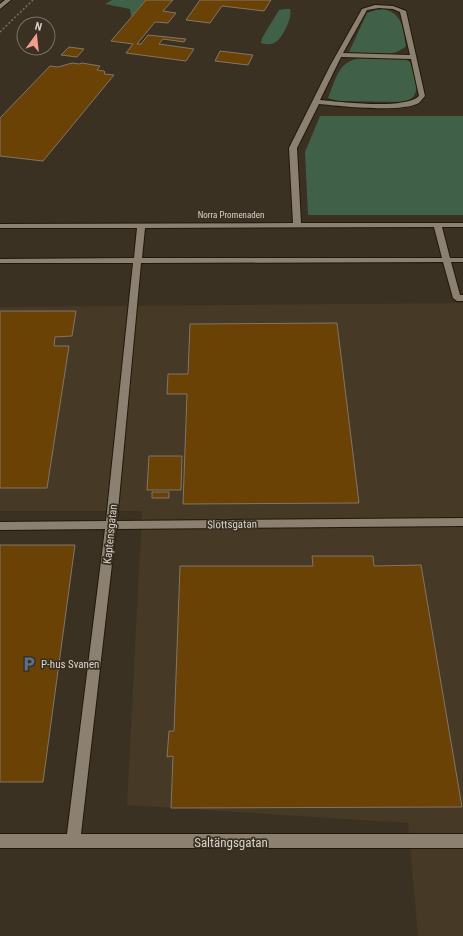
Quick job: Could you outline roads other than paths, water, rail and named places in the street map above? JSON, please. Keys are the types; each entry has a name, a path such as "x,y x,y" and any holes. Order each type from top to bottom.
{"street":[{"path":"0,7 8,0"},
{"path":"297,225 297,201 293,148 339,55 365,9 378,6 390,6 403,11 422,96 415,102 401,105 335,104 317,102"},
{"path":"339,55 413,57"},
{"path":"437,225 457,298 463,298"},
{"name":"Norra Promenaden","path":"0,226 463,225"},
{"name":"Kaptensgatan","path":"73,842 111,526 141,226"},
{"path":"0,261 463,260"},
{"name":"Slottsgatan","path":"0,526 463,522"},
{"name":"Saltängsgatan","path":"0,842 463,841"}],"place":[{"name":"P-hus Svanen","path":"29,664"}]}
